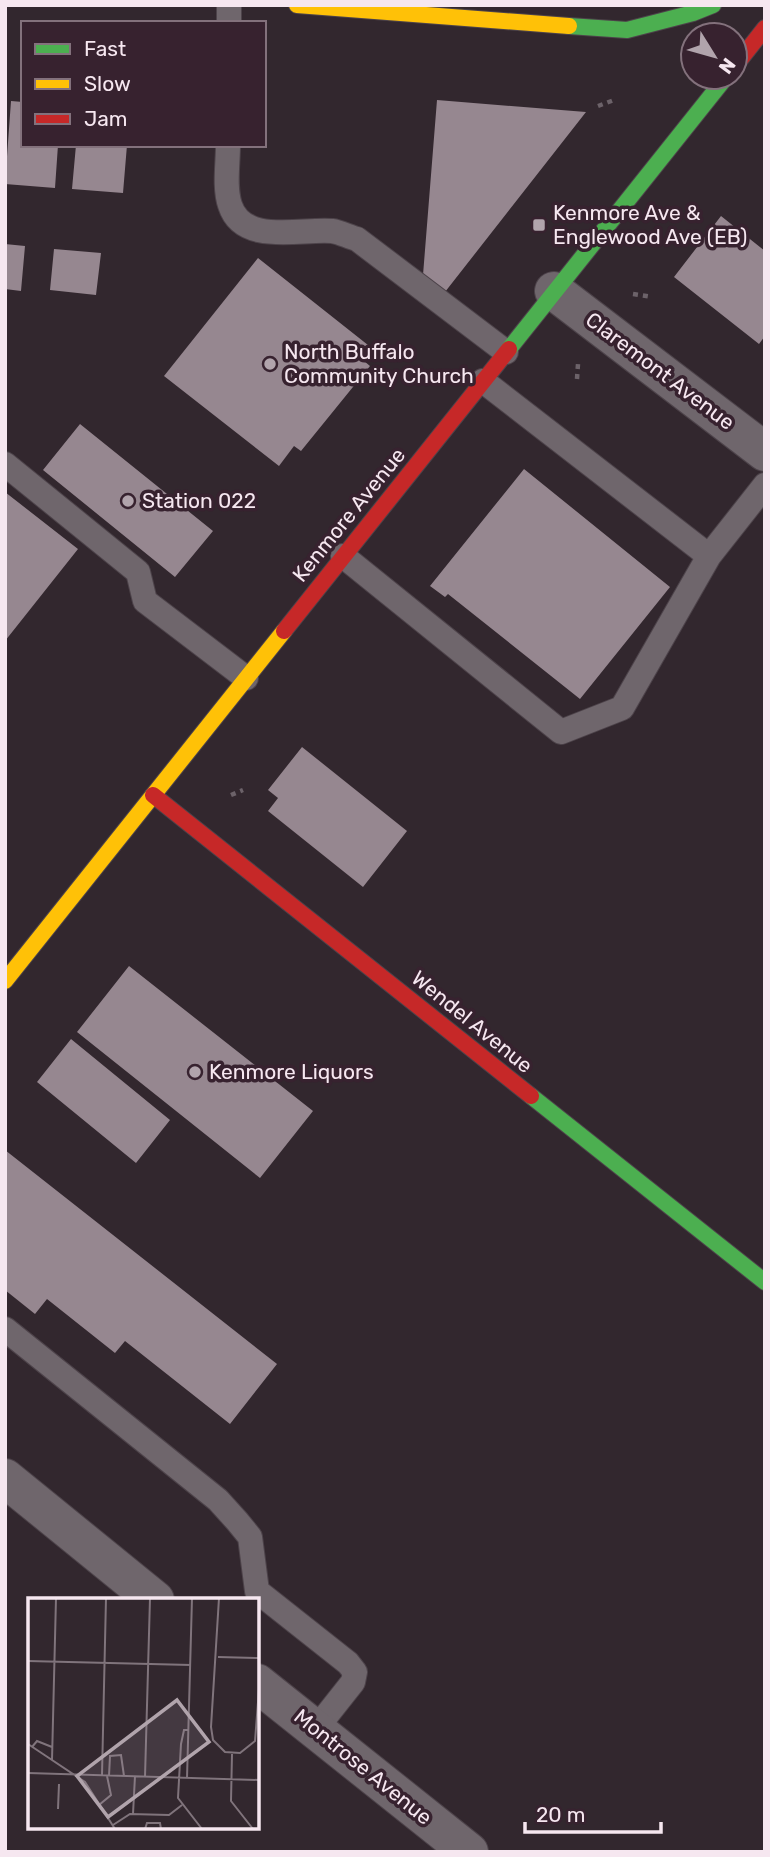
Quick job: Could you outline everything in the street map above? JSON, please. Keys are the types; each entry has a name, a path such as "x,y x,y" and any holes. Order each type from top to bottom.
{"main road":[{"path":"296,5 626,30 693,13 713,5"},
{"path":"749,48 765,28"},
{"name":"Kenmore Avenue","path":"5,981 715,91"},
{"name":"Wendel Avenue","path":"153,794 765,1282"}],"street":[{"name":"Claremont Avenue","path":"554,291 765,452"},
{"path":"5,1478 153,1598"},
{"name":"Montrose Avenue","path":"259,1685 469,1852"}],"lane":[{"path":"228,147 228,195 230,206 238,219 262,231 332,231 358,239 506,352"},
{"path":"483,381 709,556"},
{"path":"5,464 138,572 145,601 246,678"},
{"path":"344,556 561,732 622,708 709,556 765,485"},
{"path":"5,1329 218,1500 250,1537 257,1591 348,1663 355,1672 353,1682 315,1730"}],"path":[{"path":"598,106 614,100"},
{"path":"633,294 652,297"},
{"path":"577,379 579,363"},
{"path":"231,795 243,790"}],"building":[{"path":"437,100 586,112 445,292 423,275"},
{"path":"11,101 21,102 21,147 58,147 55,188 5,184"},
{"path":"76,147 127,147 123,193 72,189"},
{"path":"721,216 765,251 765,336 759,344 674,277"},
{"path":"5,244 25,246 21,291 5,289"},
{"path":"54,249 101,253 96,295 50,290"},
{"name":"North Buffalo Community Church","path":"258,258 373,349 364,361 370,366 301,451 294,446 279,466 164,376"},
{"name":"Station 022","path":"80,424 213,531 175,577 43,470"},
{"path":"524,469 670,587 580,699 448,594 445,597 430,586"},
{"path":"5,492 78,549 5,641"},
{"path":"302,747 407,831 363,887 268,811 278,798 268,790"},
{"name":"Kenmore Liquors","path":"129,966 313,1111 260,1178 77,1032"},
{"path":"71,1039 170,1120 136,1163 37,1082"},
{"path":"5,1150 277,1364 230,1424 125,1341 115,1353 47,1299 35,1314 5,1290"}],"traffic: fast":[{"path":"569,26 627,30 713,5"},
{"path":"509,349 715,91"},
{"path":"531,1096 765,1282"}],"traffic: slow":[{"path":"297,5 569,26"},
{"path":"5,981 284,631"}],"traffic: jam":[{"path":"749,48 765,28"},
{"path":"284,631 509,349"},
{"path":"153,795 531,1096"}],"place":[{"name":"Kenmore Ave & Englewood Ave (EB)","path":"539,225"},
{"name":"North Buffalo Community Church","path":"270,364"},
{"name":"Station 022","path":"128,501"},
{"name":"Kenmore Liquors","path":"195,1072"}]}
